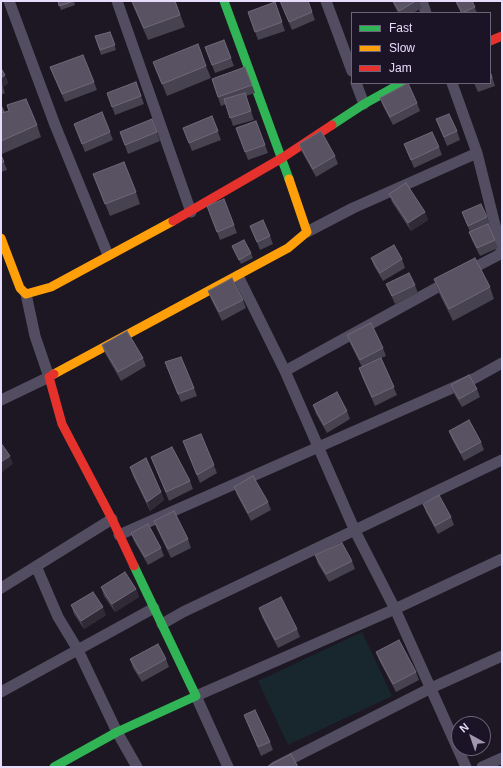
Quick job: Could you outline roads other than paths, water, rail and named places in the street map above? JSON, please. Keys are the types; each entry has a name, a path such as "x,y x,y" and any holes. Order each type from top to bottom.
{"street":[{"path":"9,1 55,125 108,255"},
{"path":"116,1 191,212"},
{"path":"224,1 282,158 307,232"},
{"path":"326,1 351,68"},
{"path":"422,1 426,12"},
{"path":"491,41 502,36"},
{"path":"356,84 364,104"},
{"path":"26,294 51,287 108,255 191,212 282,158 364,104 400,84"},
{"path":"285,371 502,253 477,153 452,84"},
{"path":"1,400 49,377 238,276 288,248 307,232 353,208 477,153"},
{"path":"1,238 20,288 26,294 35,336 49,377 62,424 112,519 228,767"},
{"path":"238,276 285,371 355,531 395,609 466,767"},
{"path":"119,535 475,378 502,363"},
{"path":"162,624 183,612 502,460"},
{"path":"1,588 112,519"},
{"path":"54,767 117,732 395,609 502,559"},
{"path":"36,566 58,617 78,650 117,732 137,767"},
{"path":"1,692 154,608"},
{"path":"275,767 431,688 502,656"},
{"path":"482,767 502,758"}]}
